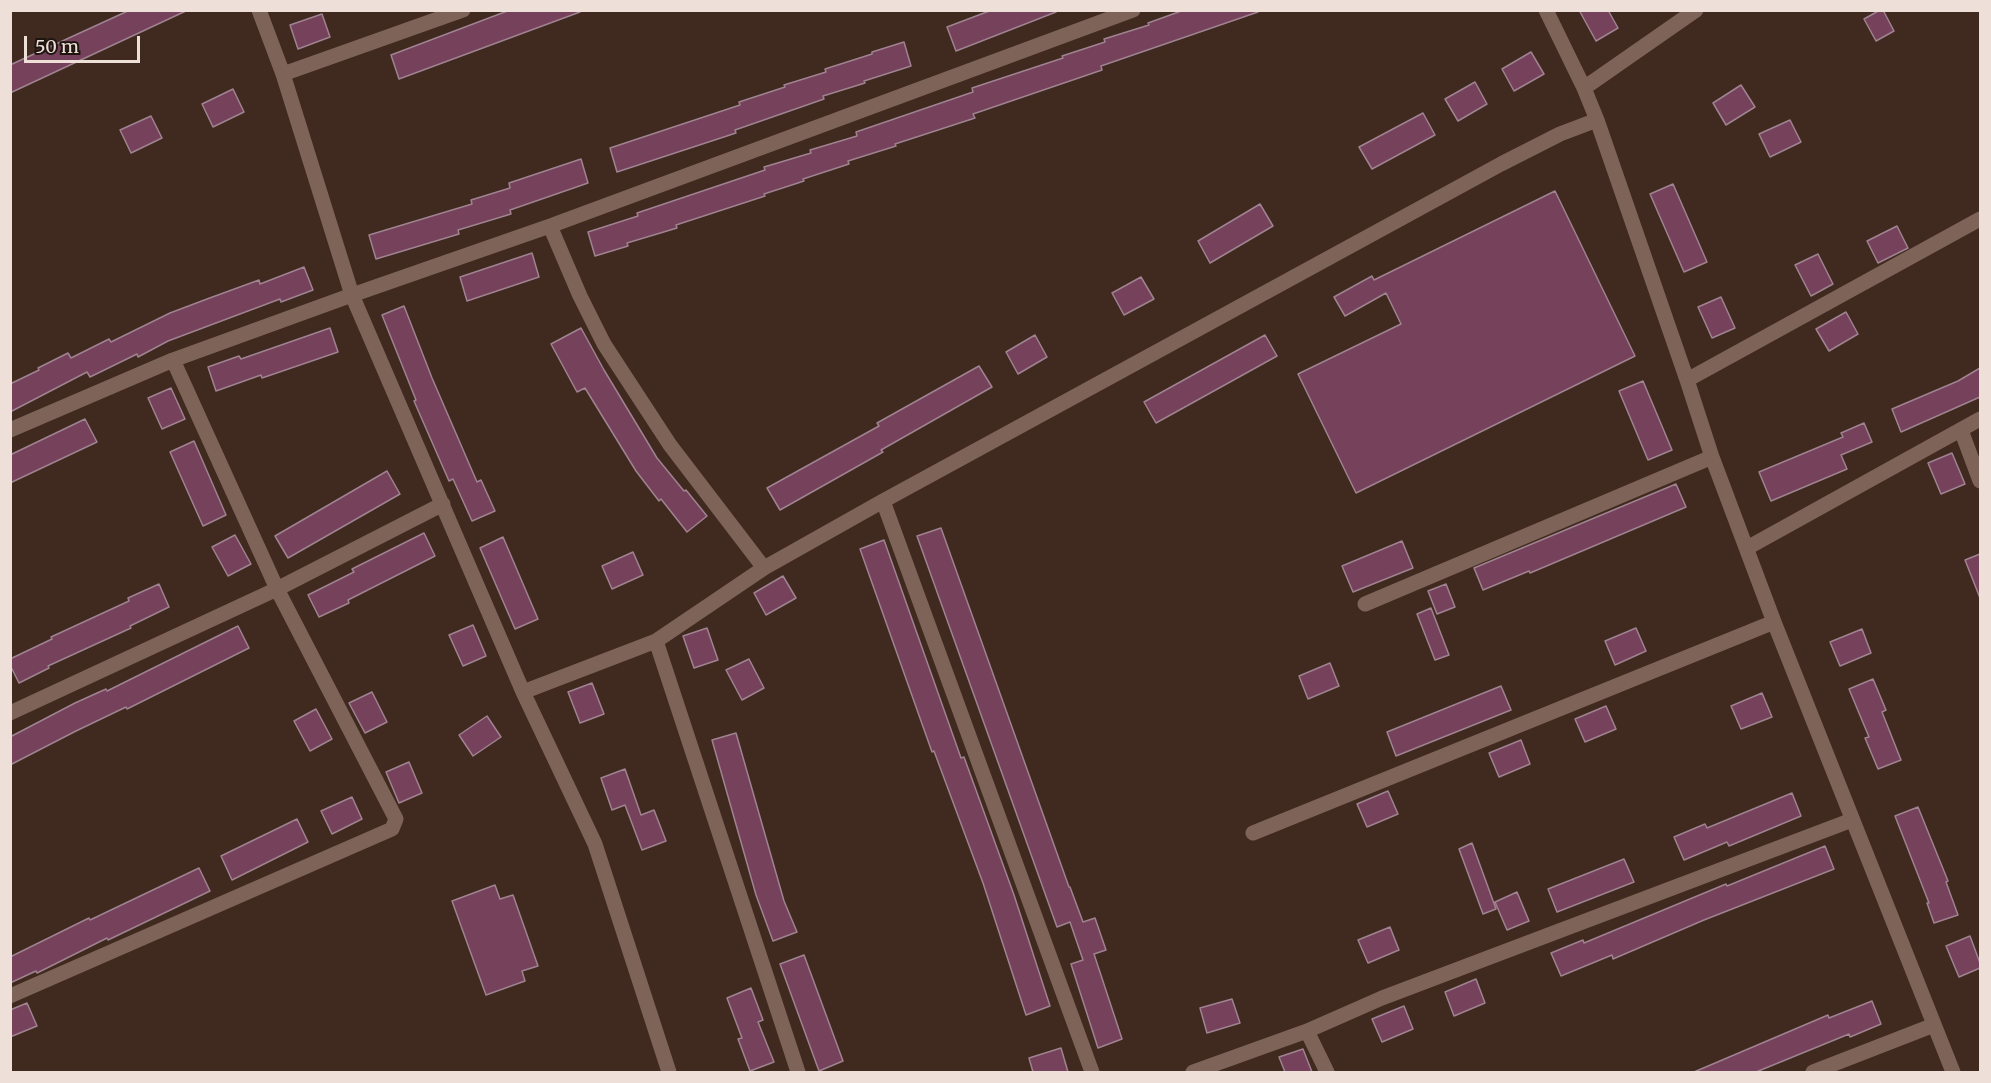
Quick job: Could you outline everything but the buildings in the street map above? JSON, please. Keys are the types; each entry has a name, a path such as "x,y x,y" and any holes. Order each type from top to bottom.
{"street":[{"path":"259,10 283,74 352,295 523,692 595,844 669,1072"},
{"path":"283,74 463,10"},
{"path":"10,430 173,360 550,226 1133,10"},
{"path":"1546,10 1597,120 1712,457 1774,622 1953,1072"},
{"path":"1584,88 1696,10"},
{"path":"523,692 656,641 764,568 883,501 1502,164 1560,134 1597,120"},
{"path":"1687,380 1980,219"},
{"path":"550,226 580,296 604,344 670,445 764,568"},
{"path":"10,996 392,829 396,819 277,589 173,360"},
{"path":"1747,548 1980,419"},
{"path":"1961,430 1980,481"},
{"path":"1365,604 1712,457"},
{"path":"883,501 1092,1072"},
{"path":"10,713 277,589 442,504"},
{"path":"1253,833 1774,622"},
{"path":"656,641 798,1072"},
{"path":"1193,1072 1307,1031 1393,994 1852,820"},
{"path":"1813,1072 1934,1025"},
{"path":"1307,1031 1327,1072"}]}
